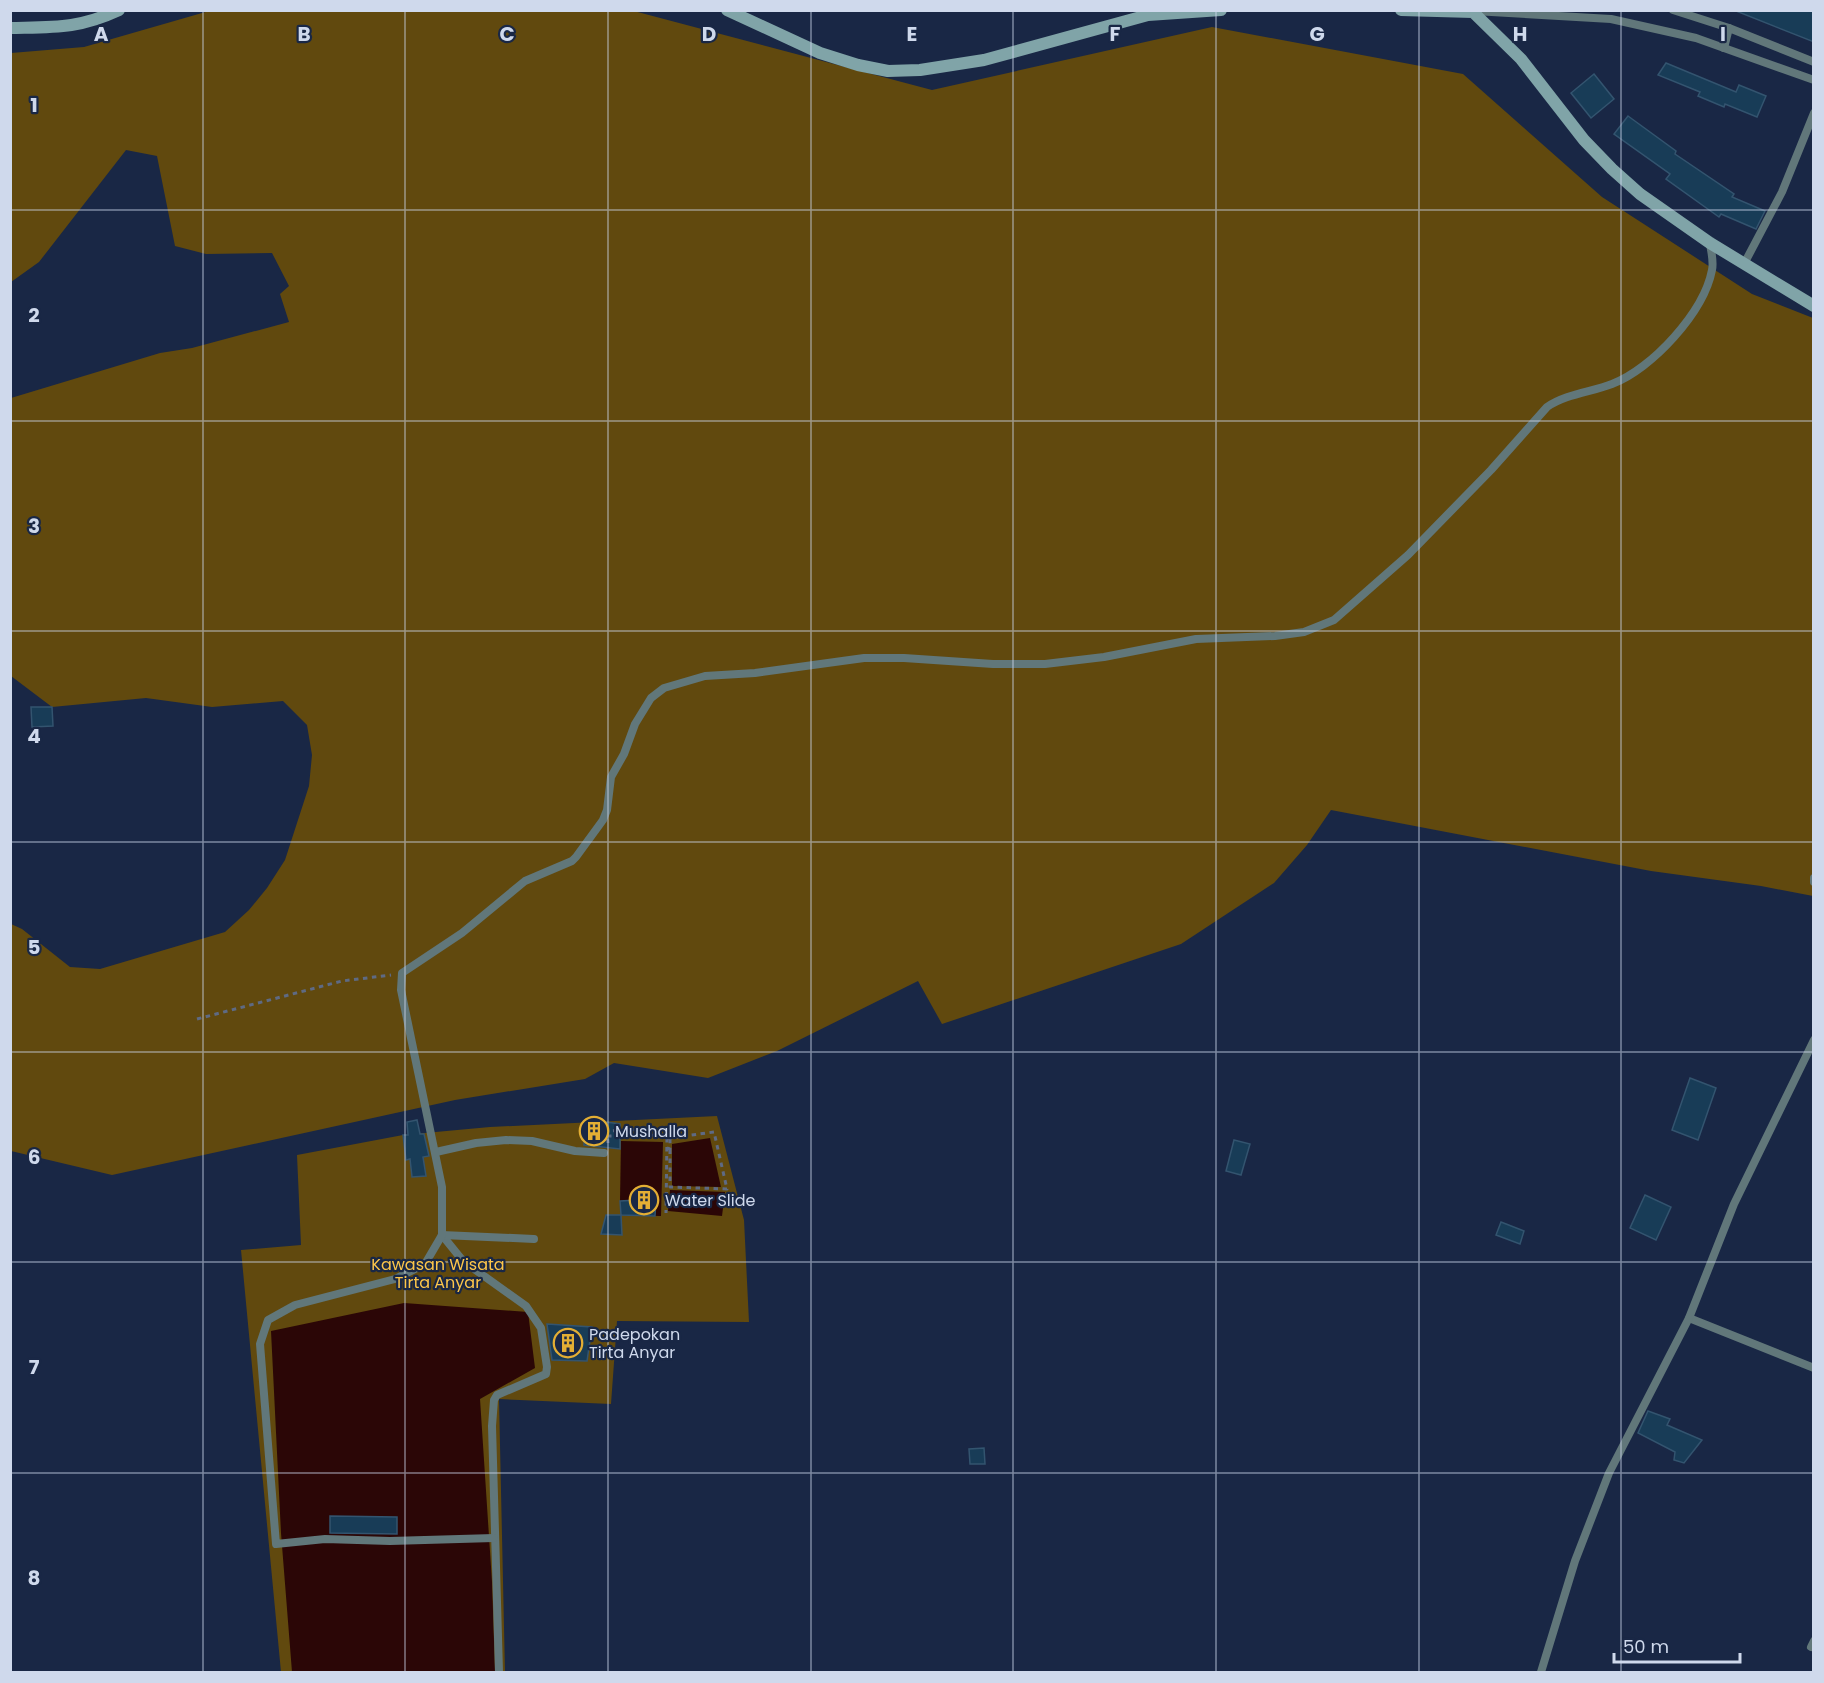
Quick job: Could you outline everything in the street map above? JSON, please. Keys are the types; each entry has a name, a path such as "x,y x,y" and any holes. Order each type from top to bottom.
{"main road":[{"path":"10,28 64,27 93,22 119,10"},
{"path":"727,10 820,53 858,65 888,71 920,70 984,60 1149,13 1221,10"},
{"path":"1401,10 1474,11 1521,59 1571,124 1612,169 1640,194 1710,243 1814,306"}],"lane":[{"path":"1673,10 1729,28 1814,62"},
{"path":"1474,11 1610,15 1696,38 1813,77"},
{"path":"1724,48 1729,28"},
{"path":"1744,264 1782,192 1814,113"},
{"path":"493,1538 390,1541 325,1539 276,1544 260,1344 268,1320 295,1305 395,1280 425,1264 442,1234 442,1187 403,1001 402,974 462,933 525,880 572,861 576,857 603,820 607,810 611,777 624,754 635,724 651,698 672,685 705,676 755,673 864,658 1045,664 1104,657 1196,639 1275,636 1304,632 1334,620 1408,555 1491,470 1547,406 1622,379 1667,345 1702,298 1713,269 1710,243"},
{"path":"1541,1672 1575,1561 1609,1473 1689,1318 1734,1204 1814,1040"},
{"path":"436,1152 476,1143 506,1140 532,1141 575,1151 604,1153"},
{"path":"442,1234 534,1239"},
{"path":"442,1234 464,1261 526,1306 541,1328 547,1368 546,1374 497,1395 494,1400 492,1426 493,1538 499,1672"},
{"path":"1689,1318 1814,1368"}],"path":[{"path":"197,1019 342,981 402,974"},
{"path":"649,1129 607,1131 608,1136 667,1135 668,1149 670,1187 727,1189 714,1132 670,1138 668,1149 666,1213"}],"green space":[{"path":"630,10 932,90 1212,27 1463,74 1602,197 1752,294 1813,318 1813,896 1761,886 1651,871 1331,810 1307,845 1274,883 1181,944 942,1024 918,981 777,1051 708,1078 614,1063 585,1079 455,1100 112,1175 11,1151 11,924 22,929 70,967 100,969 225,932 249,910 285,860 309,786 312,755 307,725 283,701 212,707 146,698 52,707 11,676 11,398 160,353 192,348 289,322 280,294 289,286 272,253 206,254 175,246 157,156 126,150 39,262 11,282 11,53 84,47 209,11"},
{"name":"Kawasan Wisata Tirta Anyar","path":"717,1116 744,1220 749,1322 617,1321 611,1404 499,1399 505,1672 281,1672 241,1250 301,1245 297,1155 403,1135 490,1127"}],"shaded area":[{"path":"710,1138 721,1187 672,1186 672,1144"},
{"path":"621,1141 663,1142 661,1216 621,1215"},
{"path":"670,1190 725,1192 722,1216 668,1211"},
{"path":"404,1303 528,1312 535,1368 480,1399 492,1582 495,1672 292,1672 281,1533 271,1331"}],"building":[{"path":"1736,10 1814,10 1814,42 1736,11"},
{"path":"1666,63 1736,92 1739,85 1766,96 1757,117 1698,96 1700,92 1658,75"},
{"path":"1594,74 1614,99 1591,118 1571,93"},
{"path":"1628,116 1676,151 1675,154 1734,194 1732,197 1765,211 1756,229 1721,214 1719,217 1666,179 1670,174 1614,134"},
{"path":"31,707 52,707 53,726 32,727"},
{"path":"1690,1078 1716,1088 1698,1140 1672,1130"},
{"path":"417,1120 420,1134 424,1134 429,1156 423,1157 426,1176 412,1177 410,1159 406,1160 403,1135 408,1135 407,1122"},
{"path":"585,1123 620,1124 620,1149 584,1145"},
{"path":"1234,1140 1250,1144 1241,1175 1226,1171"},
{"path":"1645,1195 1671,1207 1656,1240 1630,1228"},
{"name":"Water Slide","path":"656,1199 655,1216 621,1215 620,1201"},
{"path":"606,1215 621,1215 622,1235 601,1234"},
{"path":"1501,1222 1524,1231 1520,1244 1496,1235"},
{"name":"Padepokan Tirta Anyar","path":"547,1324 592,1327 587,1361 552,1360"},
{"path":"1648,1411 1670,1419 1667,1425 1702,1440 1684,1463 1674,1460 1675,1452 1638,1433"},
{"path":"984,1448 985,1464 970,1464 969,1449"},
{"path":"330,1516 397,1517 397,1534 330,1533"}],"place":[{"name":"Mushalla","path":"594,1131"},
{"name":"Water Slide","path":"644,1200"},
{"name":"Padepokan Tirta Anyar","path":"568,1343"}]}
